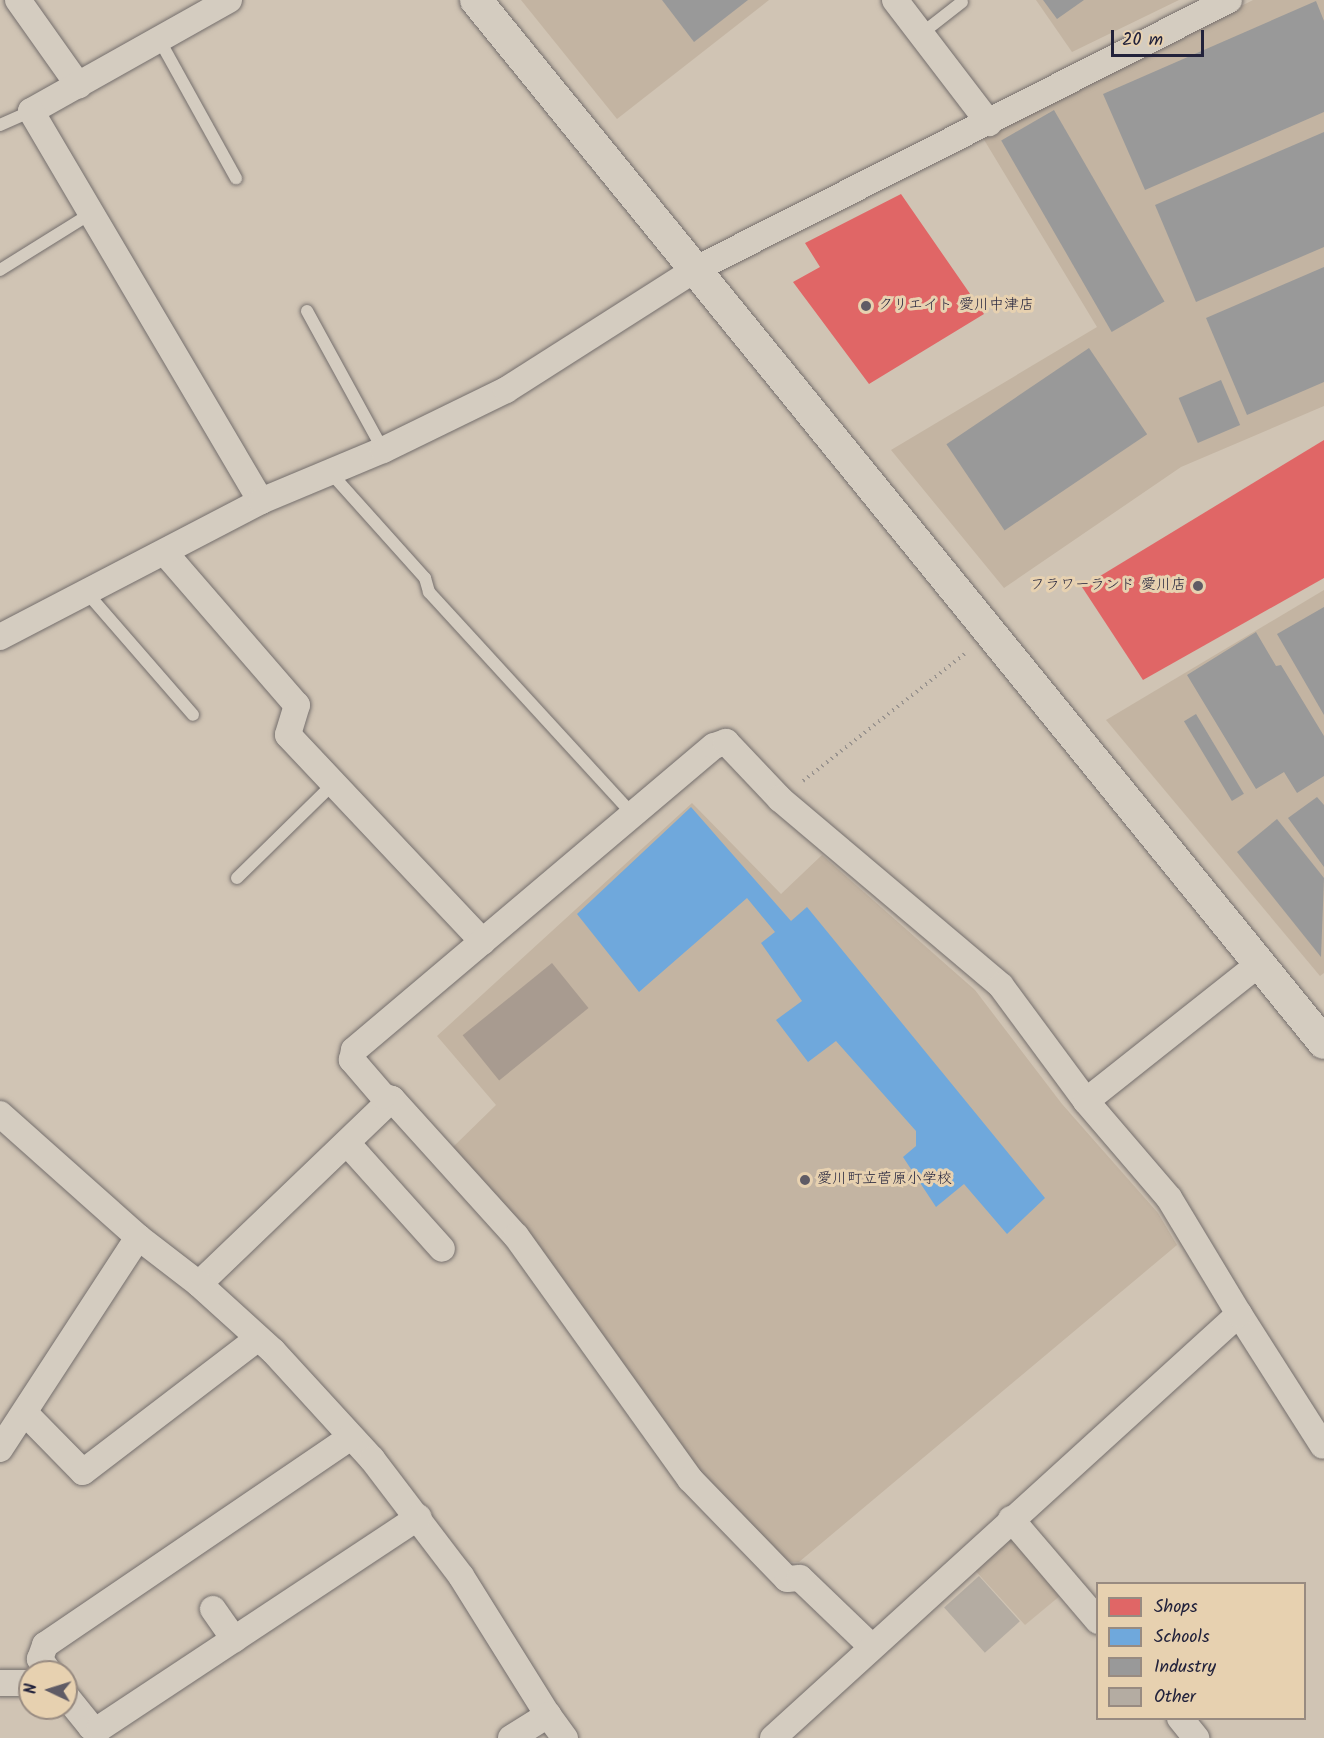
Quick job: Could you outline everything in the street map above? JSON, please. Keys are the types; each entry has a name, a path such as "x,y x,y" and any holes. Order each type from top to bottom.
{"street":[{"path":"18,0 79,86"},
{"path":"229,0 160,41 31,111 261,501"},
{"path":"476,0 1324,1043"},
{"path":"896,0 989,123"},
{"path":"0,637 166,554 261,501 383,450 506,390 696,269 1229,0"},
{"path":"166,554 297,705 288,735 483,942"},
{"path":"871,1646 800,1578 787,1579 690,1479 516,1236 392,1099 383,1096 352,1060 354,1050 714,746 726,742 780,799 1001,986 1086,1101 1169,1198 1323,1446"},
{"path":"1086,1101 1260,963"},
{"path":"199,1284 392,1099"},
{"path":"0,1114 138,1237 199,1284 257,1339 273,1350 418,1517 461,1576 548,1715 565,1738"},
{"path":"347,1143 442,1249"},
{"path":"0,1449 26,1414 138,1237"},
{"path":"773,1738 871,1646 1239,1314"},
{"path":"26,1414 83,1472 257,1339"},
{"path":"41,1660 45,1645 350,1438"},
{"path":"78,1711 91,1727 100,1728 418,1517"},
{"path":"1011,1519 1096,1619"},
{"path":"213,1609 234,1639"},
{"path":"0,1683 18,1683"},
{"path":"511,1738 548,1715"},
{"path":"1181,1720 1196,1738"}],"lane":[{"path":"921,34 962,2"},
{"path":"160,41 236,178"},
{"path":"0,125 31,111"},
{"path":"0,270 90,214"},
{"path":"307,311 383,450"},
{"path":"329,471 425,578 429,592 633,815"},
{"path":"88,594 193,715"},
{"path":"237,878 334,783"}],"path":[{"path":"780,799 992,633"}],"shaded area":[{"path":"521,0 769,0 617,119"},
{"path":"1036,0 1179,0 1072,52"},
{"path":"1253,0 1324,0 1324,406 1181,467 1004,588 891,450 1097,327 983,138"},
{"path":"1324,590 1324,973 1320,976 1106,720"},
{"name":"愛川町立菅原小学校","path":"692,803 781,894 822,855 975,990 1062,1104 1158,1213 1177,1245 799,1562 777,1561 706,1486 526,1232 453,1147 496,1105 437,1036"},
{"path":"552,963 589,1008 499,1080 463,1035"},
{"path":"1001,1539 1017,1540 1061,1595 1025,1625 971,1566"}],"building: Shops":[{"path":"901,194 984,314 869,384 793,282 820,267 805,243"},
{"path":"1324,440 1324,578 1143,680 1082,587"}],"building: Schools":[{"path":"691,807 791,921 807,907 1045,1198 1007,1234 964,1184 936,1207 903,1157 916,1146 916,1131 836,1041 808,1062 776,1020 802,1001 761,943 775,932 747,898 639,992 577,914"}],"building: Industry":[{"path":"662,0 748,0 694,42"},
{"path":"1043,0 1084,0 1057,19"},
{"path":"1316,1 1324,21 1324,112 1145,190 1103,94"},
{"path":"1054,110 1164,301 1112,332 1001,140"},
{"path":"1324,132 1324,247 1196,302 1155,205"},
{"path":"1324,267 1324,382 1247,415 1206,318"},
{"path":"1089,348 1147,434 1005,530 946,444"},
{"path":"1221,380 1240,425 1198,443 1179,398"},
{"path":"1324,607 1324,715 1277,634"},
{"path":"1256,632 1276,666 1281,665 1324,736 1324,776 1297,793 1284,772 1256,789 1187,675"},
{"path":"1196,714 1244,794 1232,801 1184,721"},
{"path":"1317,797 1324,805 1324,867 1288,818"},
{"path":"1277,819 1324,878 1321,957 1237,852"}],"building: Other":[{"path":"979,1576 1020,1621 985,1653 944,1607"}],"place":[{"name":"クリエイト 愛川中津店","path":"866,306"},
{"name":"フラワーランド 愛川店","path":"1198,586"},
{"name":"愛川町立菅原小学校","path":"805,1180"}]}
